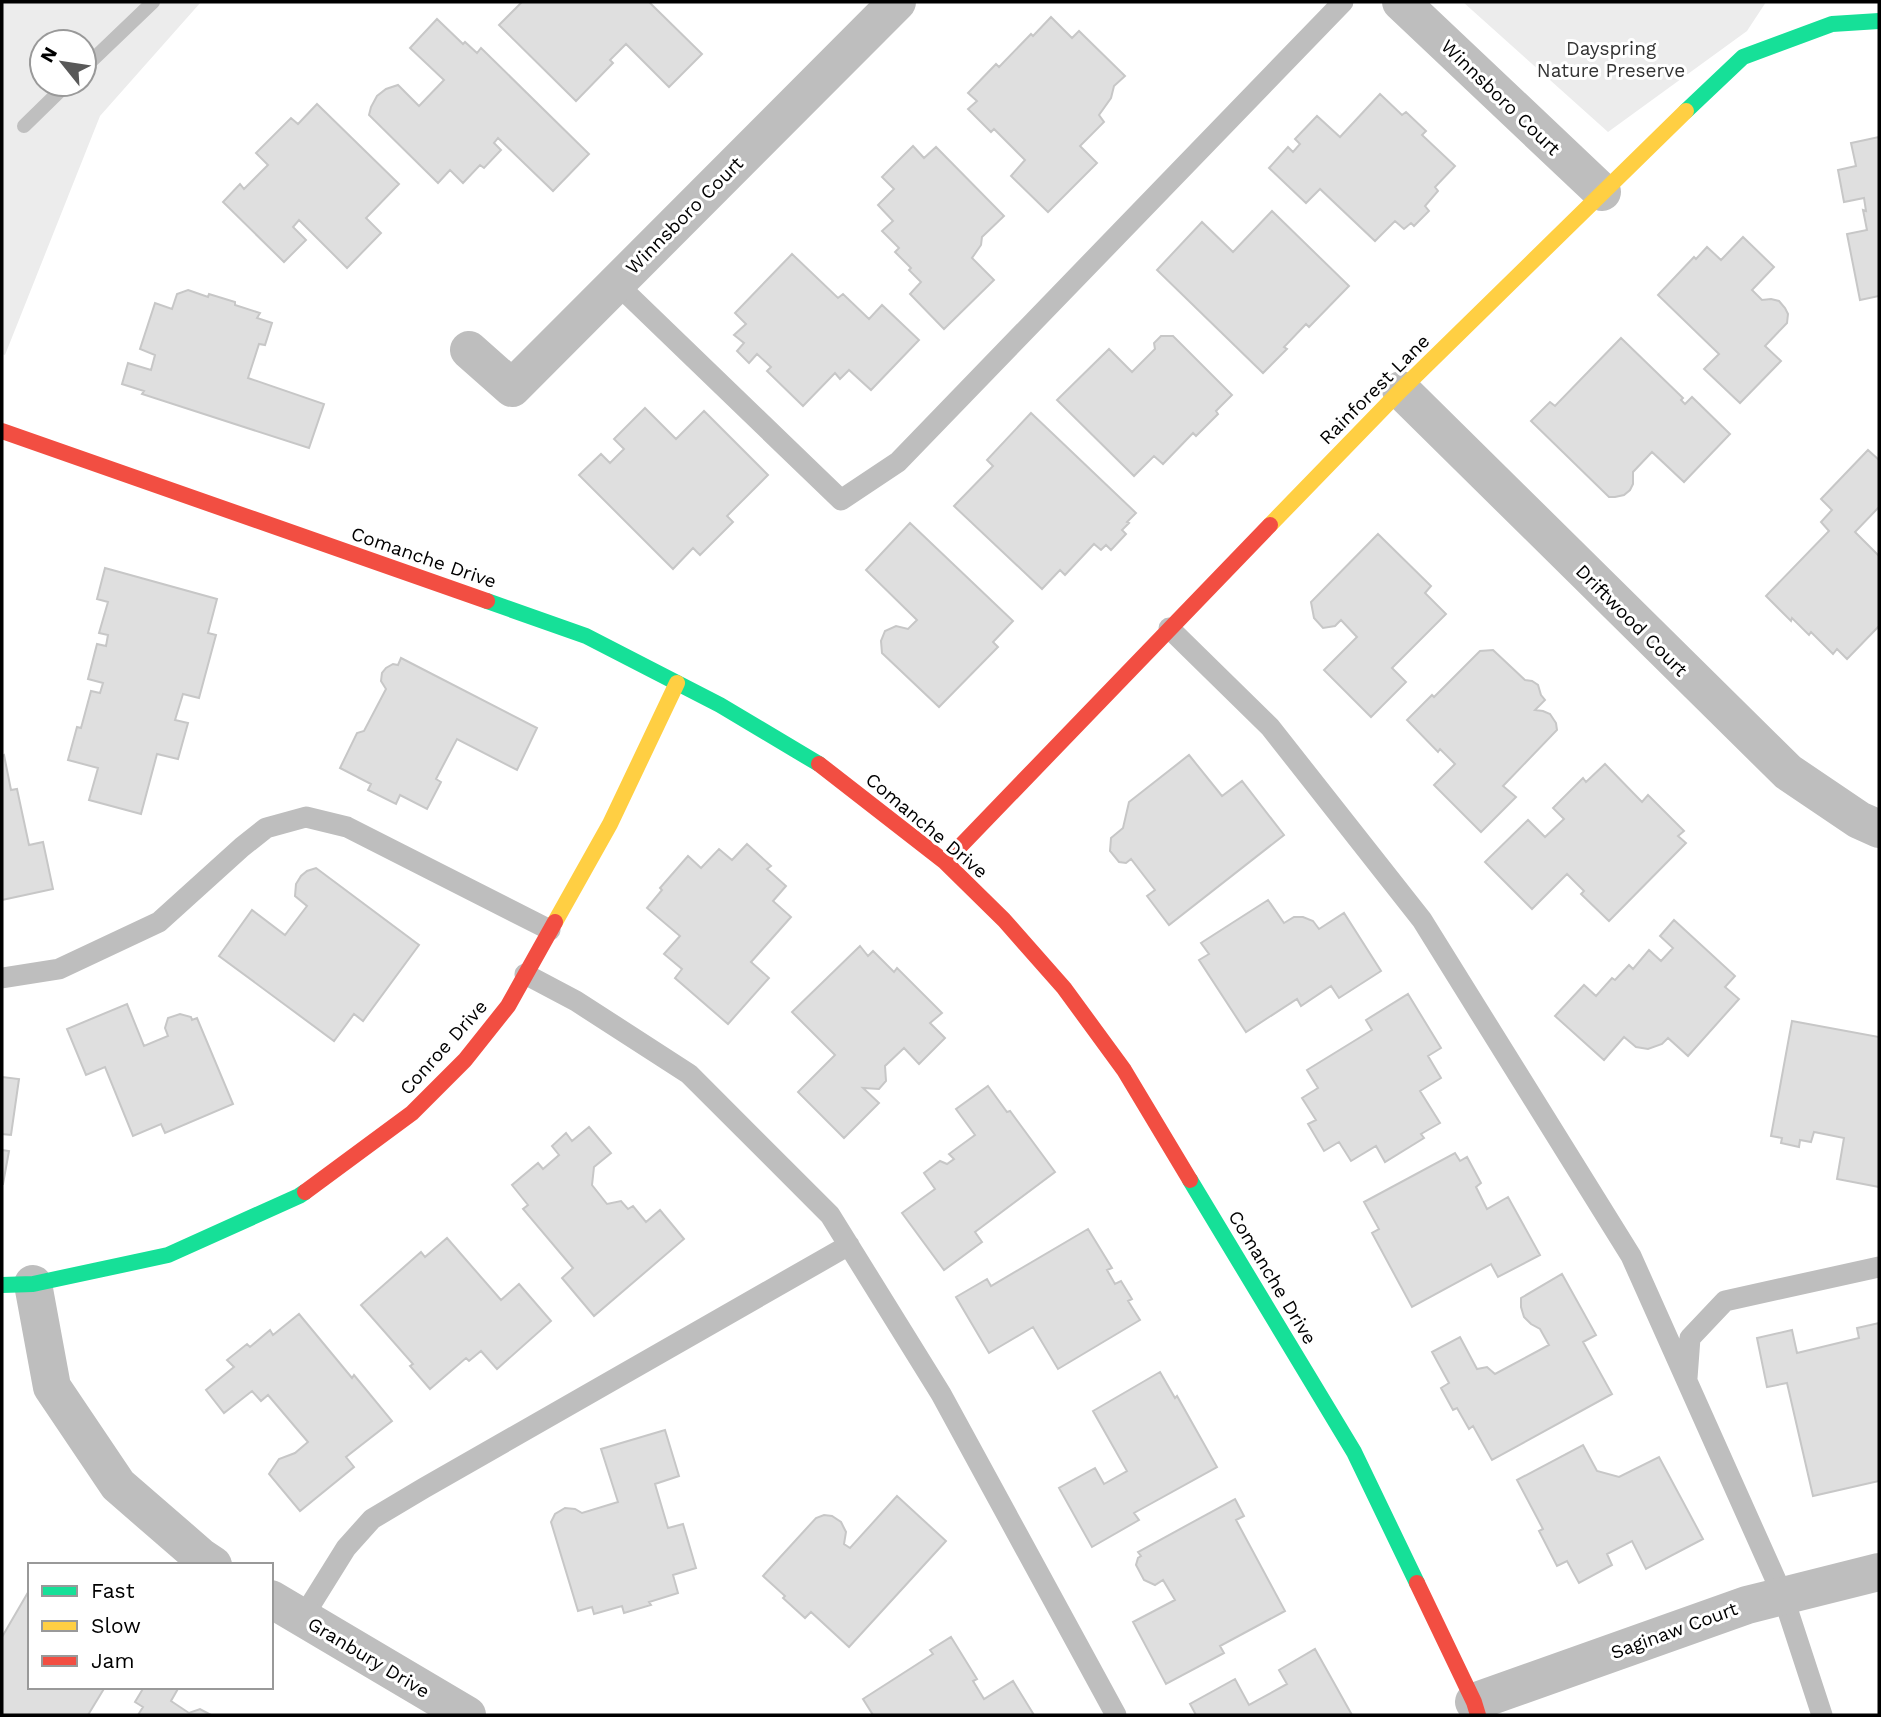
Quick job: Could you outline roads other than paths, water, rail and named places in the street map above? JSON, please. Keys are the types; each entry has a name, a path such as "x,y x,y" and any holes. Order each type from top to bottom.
{"street":[{"name":"Winnsboro Court","path":"469,350 512,387 897,2"},
{"name":"Winnsboro Court","path":"1401,2 1602,192"},
{"name":"Rainforest Lane","path":"945,862 1401,390 1743,57 1832,24 1879,21"},
{"name":"Driftwood Court","path":"1401,390 1788,772 1859,820 1879,829"},
{"name":"Comanche Drive","path":"2,431 586,636 720,705 825,768 945,862 1004,920 1064,988 1124,1070 1354,1452 1476,1708"},
{"name":"Conroe Drive","path":"17,1285 169,1255 299,1196 412,1113 465,1060 508,1006 610,824 677,683"},
{"path":"17,1285 52,1387 118,1485 210,1563"},
{"name":"Saginaw Court","path":"1476,1708 1747,1605 1879,1572"},
{"name":"Granbury Drive","path":"287,1608 467,1715"}],"lane":[{"path":"617,283 841,499 898,462 1343,2"},
{"path":"1169,628 1270,727 1422,920 1631,1256 1783,1595 1822,1715"},
{"path":"2,978 59,969 159,922 266,828 306,817 347,827 550,930"},
{"path":"525,974 576,1001 689,1074 830,1215 941,1394 1116,1715"},
{"path":"287,1608 372,1519 849,1245"},
{"path":"1686,1380 1690,1338 1725,1301 1879,1267"}],"waterway":[{"path":"98,55 153,2"},
{"path":"24,126 53,98"}],"park label":[{"name":"Dayspring Nature Preserve","path":"1611,59"}]}
